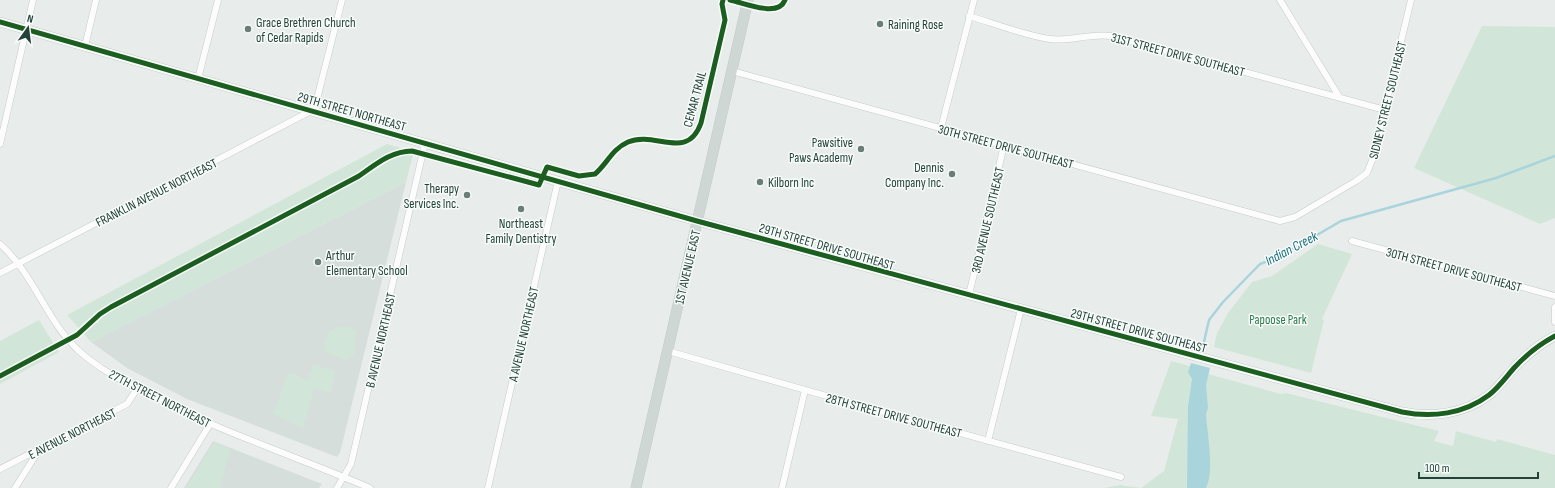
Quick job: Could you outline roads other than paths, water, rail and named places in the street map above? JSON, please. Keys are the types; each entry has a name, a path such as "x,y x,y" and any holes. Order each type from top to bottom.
{"main road":[{"name":"1ST AVENUE EAST","path":"636,488 748,0"},
{"name":"29TH STREET NORTHEAST","path":"0,22 697,221"},
{"name":"29TH STREET DRIVE SOUTHEAST","path":"697,221 1258,374 1413,414 1437,415 1461,409 1486,397 1524,358 1555,336"}],"street":[{"path":"0,144 33,0"},
{"path":"85,46 96,0"},
{"path":"198,79 218,0"},
{"path":"311,111 316,103 342,0"},
{"path":"941,128 974,0"},
{"path":"1280,0 1340,98"},
{"name":"SIDNEY STREET SOUTHEAST","path":"1280,221 1295,217 1367,173 1373,158 1411,0"},
{"name":"31ST STREET DRIVE SOUTHEAST","path":"969,16 1050,39 1063,39 1098,34 1111,36 1385,110"},
{"name":"30TH STREET DRIVE SOUTHEAST","path":"732,71 1280,221"},
{"name":"FRANKLIN AVENUE NORTHEAST","path":"0,273 311,111"},
{"name":"B AVENUE NORTHEAST","path":"337,488 351,464 425,143"},
{"name":"3RD AVENUE SOUTHEAST","path":"969,296 1004,145"},
{"name":"A AVENUE NORTHEAST","path":"488,488 558,181"},
{"name":"30TH STREET DRIVE SOUTHEAST","path":"1352,241 1555,296"},
{"name":"27TH STREET NORTHEAST","path":"0,244 18,263 74,346 92,362 137,389 210,424 370,488"},
{"path":"1555,307 1555,322"},
{"path":"988,441 1021,309"},
{"name":"28TH STREET DRIVE SOUTHEAST","path":"668,351 1121,477"},
{"name":"E AVENUE NORTHEAST","path":"0,470 127,404 137,389"},
{"path":"782,488 805,390"},
{"path":"171,488 210,424"},
{"path":"15,488 39,449"}],"water":[{"path":"1191,363 1210,368 1206,385 1208,408 1206,414 1210,452 1210,472 1209,481 1206,488 1187,488 1188,407 1192,379 1188,372"}],"waterway":[{"name":"Indian Creek","path":"1201,355 1209,320 1223,302 1260,264 1279,257 1341,221 1496,178 1555,156"}],"place":[{"name":"Raining Rose","path":"880,24"},
{"name":"Grace Brethren Church of Cedar Rapids","path":"248,29"},
{"name":"Pawsitive Paws Academy","path":"861,149"},
{"name":"Dennis Company Inc.","path":"952,174"},
{"name":"Kilborn Inc","path":"760,182"},
{"name":"Therapy Services Inc.","path":"467,195"},
{"name":"Northeast Family Dentistry","path":"521,209"},
{"name":"Arthur Elementary School","path":"318,262"}],"park label":[{"name":"Papoose Park","path":"1278,319"}]}
